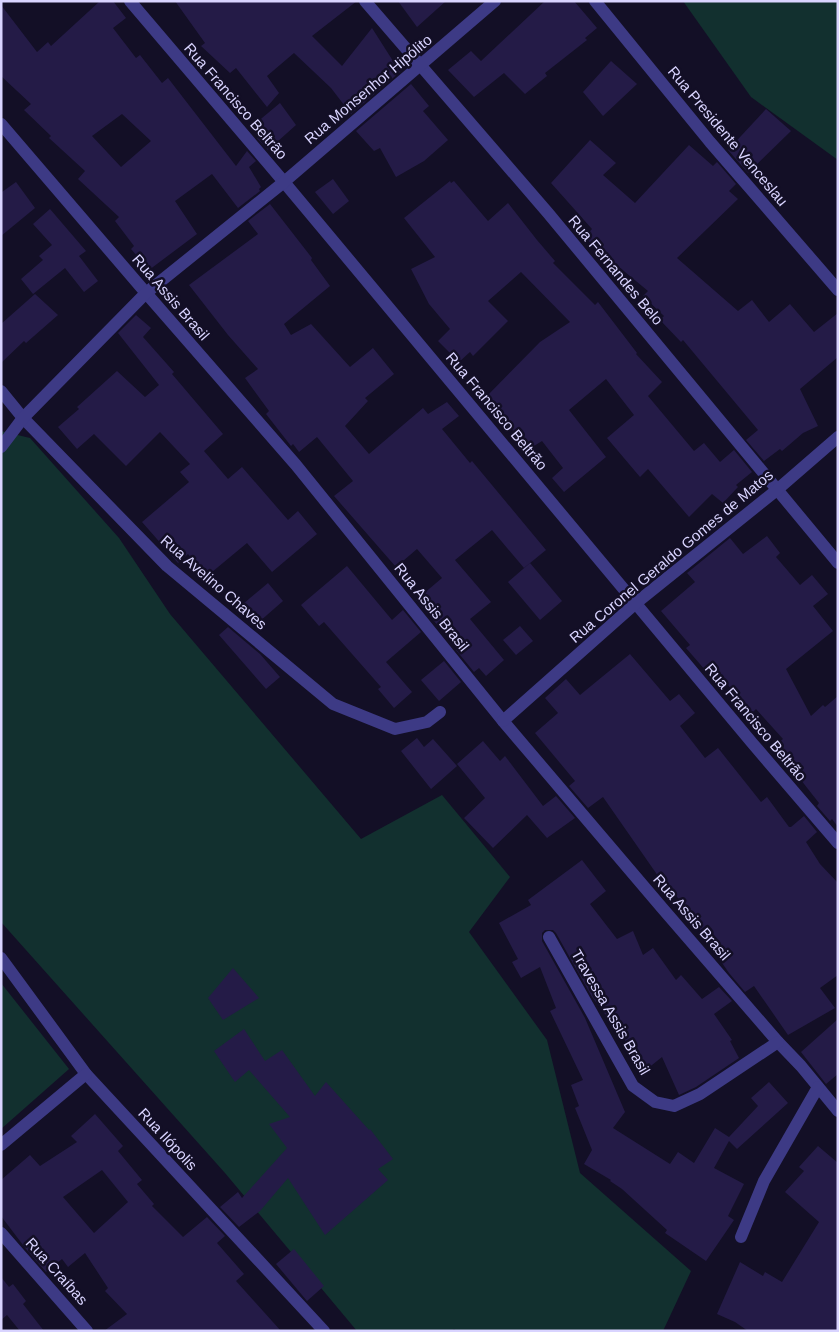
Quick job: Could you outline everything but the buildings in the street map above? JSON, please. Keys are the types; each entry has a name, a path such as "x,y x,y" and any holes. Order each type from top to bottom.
{"street":[{"name":"Rua Francisco Beltrão","path":"130,1 838,843"},
{"name":"Rua Fernandes Belo","path":"365,1 548,213 838,563"},
{"name":"Rua Monsenhor Hipólito","path":"1,447 23,418 146,293 284,182 422,66 495,1"},
{"name":"Rua Presidente Venceslau","path":"595,1 710,142 838,290"},
{"name":"Rua Assis Brasil","path":"1,124 296,465 504,721 663,909 838,1111"},
{"name":"Rua Avelino Chaves","path":"1,391 23,418 167,566 333,704 395,729 427,722 440,712"},
{"name":"Rua Coronel Geraldo Gomes de Matos","path":"504,721 636,603 778,490 838,437"},
{"name":"Travessa Assis Brasil","path":"549,937 633,1086 655,1102 674,1106 700,1094 778,1042"},
{"name":"Rua Ilópolis","path":"1,958 86,1074 324,1331"},
{"path":"1,1145 86,1074"},
{"path":"741,1237 764,1181 818,1087"},
{"name":"Rua Craíbas","path":"1,1233 88,1331"}],"green space":[{"path":"683,1 838,1 838,160 751,97"},
{"path":"1,431 30,438 119,538 170,614 361,839 442,795 510,877 469,932 547,1040 580,1173 691,1271 663,1331 456,1331 454,1329 452,1331 357,1331 225,1173 1,922"},
{"path":"1,983 69,1069 1,1129"}]}
